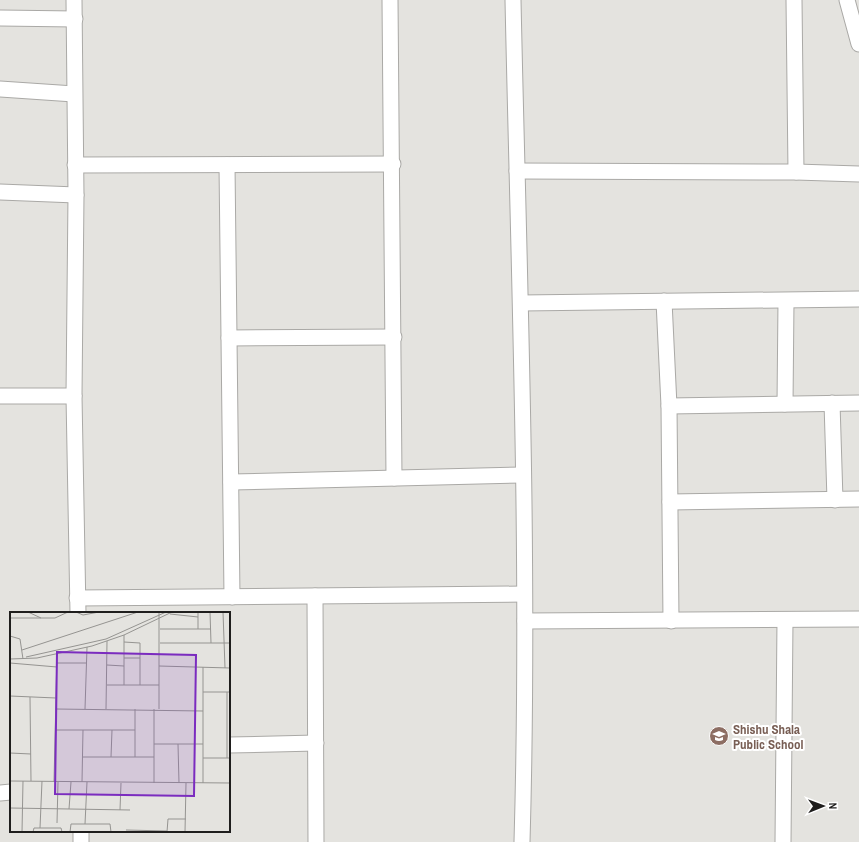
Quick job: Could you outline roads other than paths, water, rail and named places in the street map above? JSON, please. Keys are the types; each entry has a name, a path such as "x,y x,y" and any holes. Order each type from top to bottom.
{"street":[{"path":"74,0 76,195 74,396 78,612"},
{"path":"390,0 393,164 394,478"},
{"path":"513,0 521,303 526,712 522,842"},
{"path":"794,0 796,172"},
{"path":"847,0 859,44"},
{"path":"0,18 75,19"},
{"path":"0,89 74,94"},
{"path":"75,165 393,164"},
{"path":"227,165 232,596"},
{"path":"517,171 796,172 859,174"},
{"path":"0,192 76,195"},
{"path":"521,303 859,299"},
{"path":"664,301 669,406 671,621"},
{"path":"785,404 786,301"},
{"path":"229,338 394,337"},
{"path":"0,396 74,396"},
{"path":"832,403 835,500"},
{"path":"669,406 859,403"},
{"path":"231,482 523,475"},
{"path":"670,502 859,499"},
{"path":"77,598 524,594"},
{"path":"315,596 316,842"},
{"path":"525,621 859,619"},
{"path":"783,842 785,620"},
{"path":"230,745 316,743"},
{"path":"0,793 10,792"},
{"path":"81,832 82,842"}],"place":[{"name":"Shishu Shala Public School","path":"719,736"}]}
